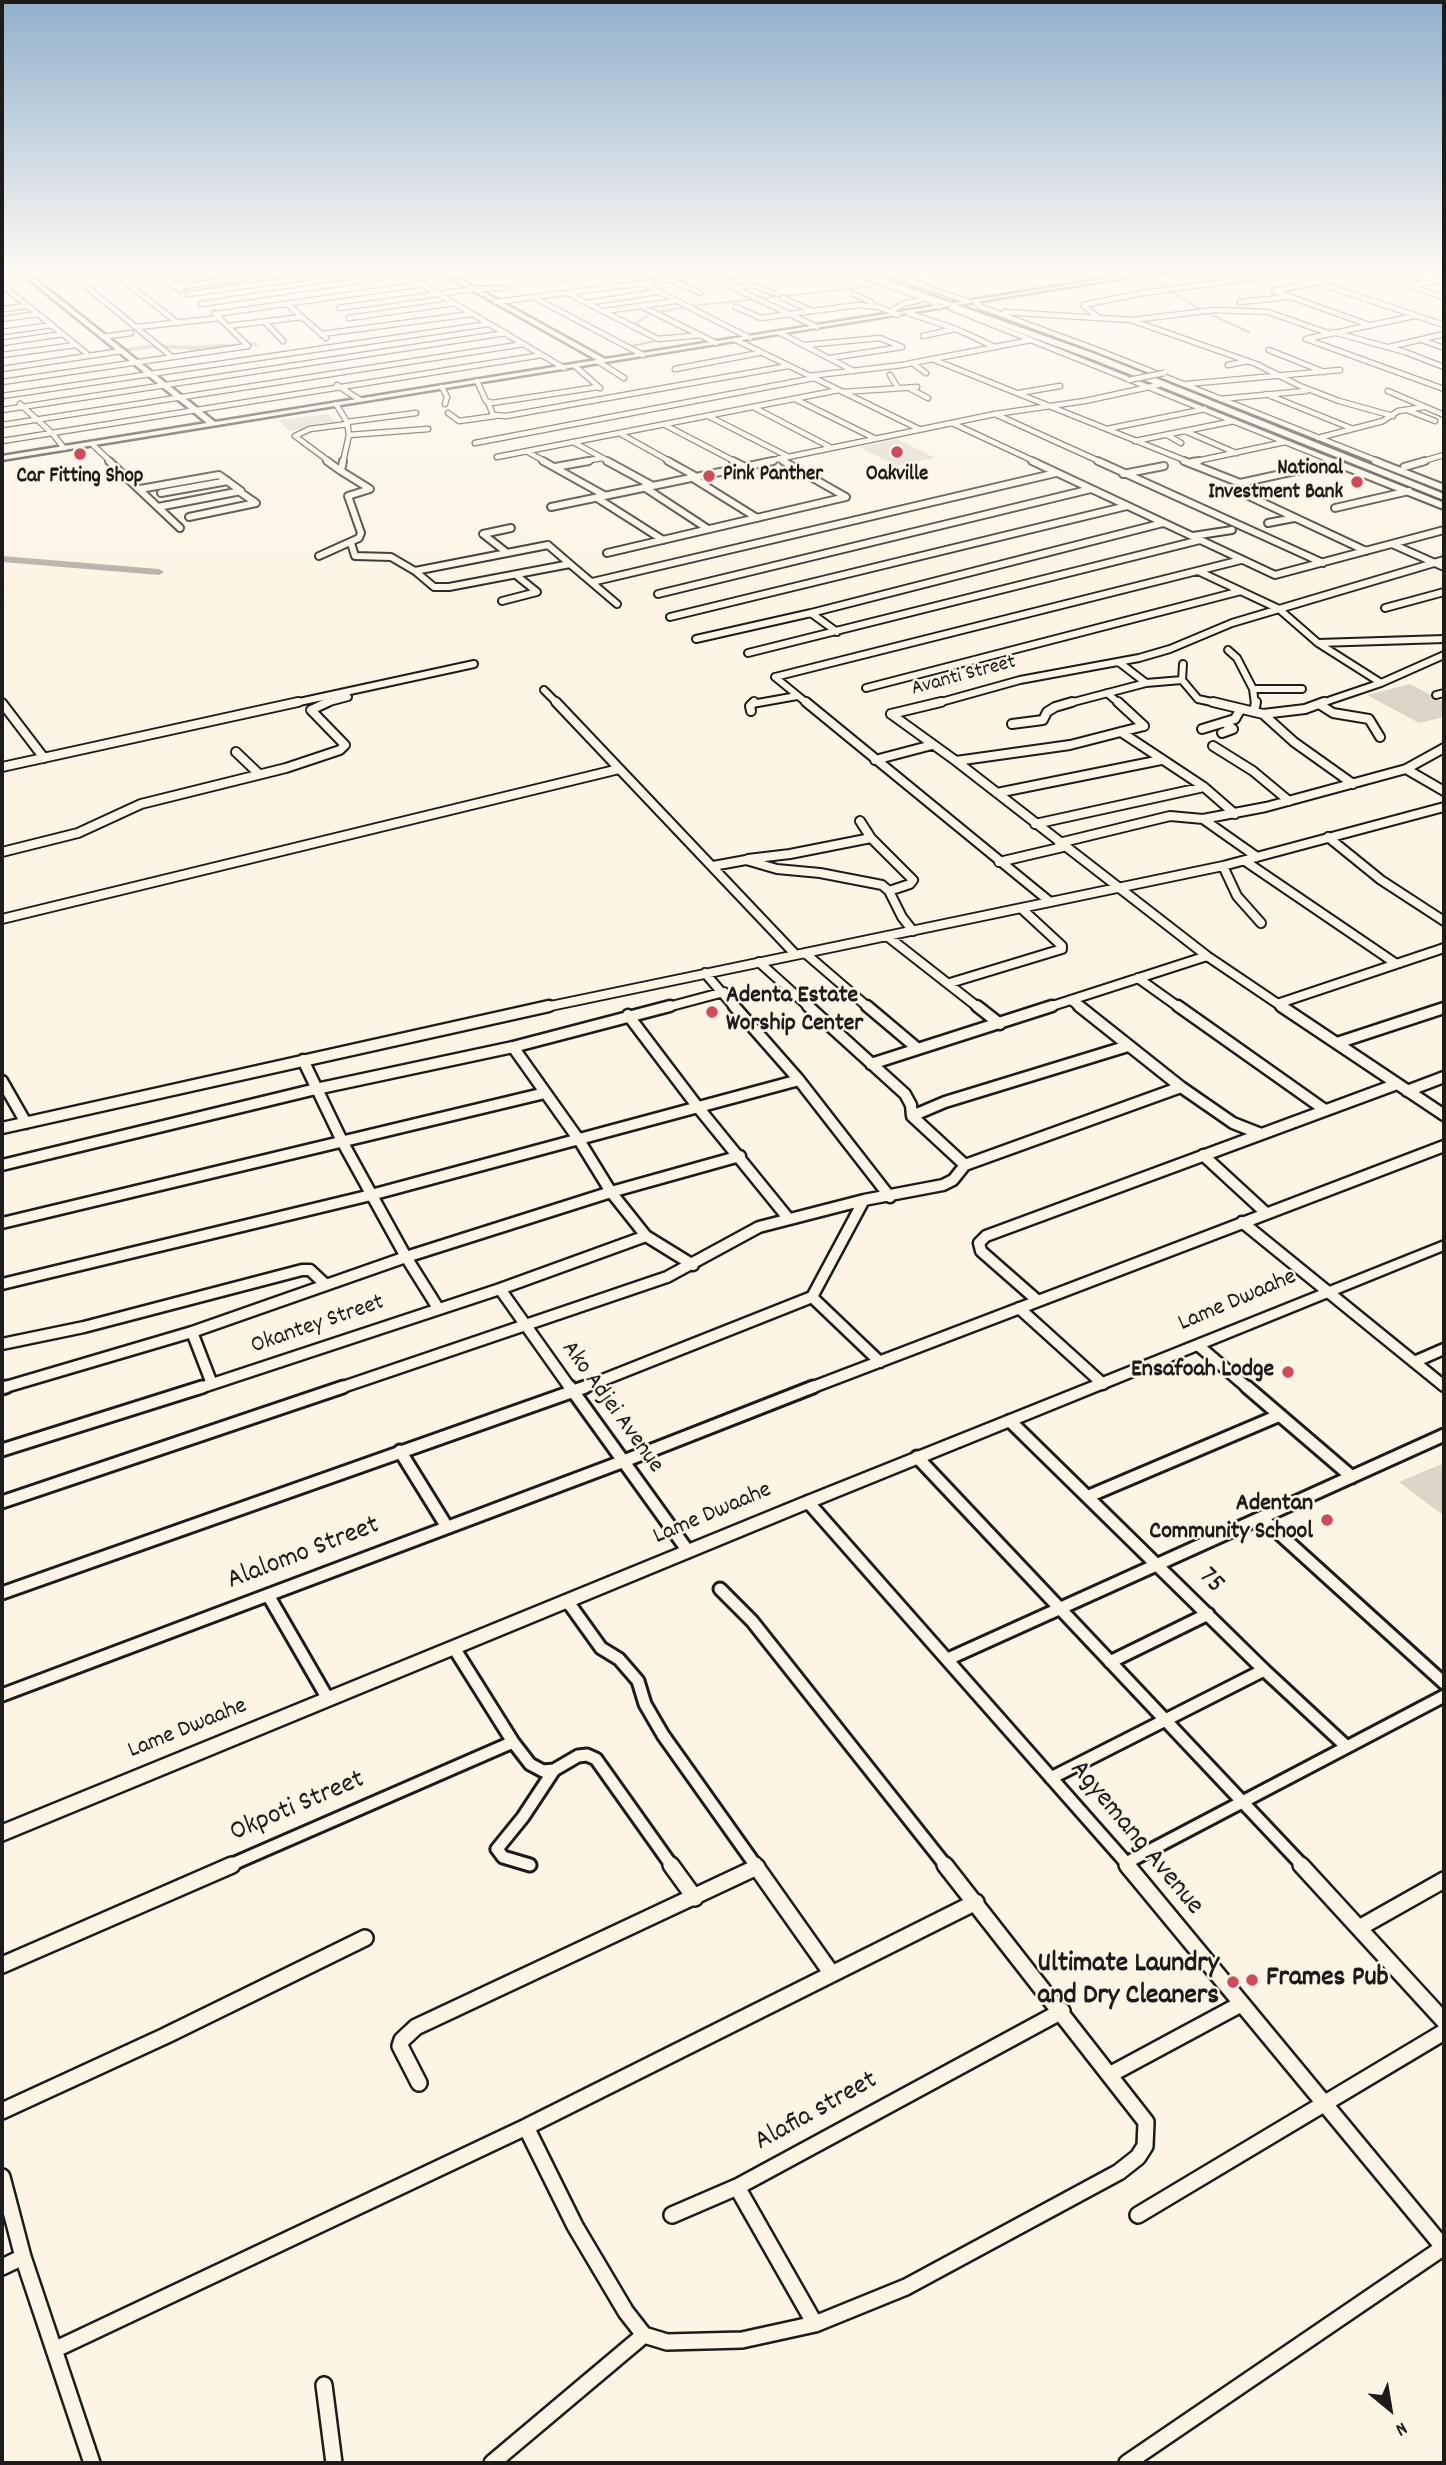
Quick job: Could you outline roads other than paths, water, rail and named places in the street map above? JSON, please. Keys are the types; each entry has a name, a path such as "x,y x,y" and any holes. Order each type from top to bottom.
{"highway":[{"path":"1161,384 1441,495"},
{"path":"1167,384 1237,414"}],"street":[{"path":"2,384 64,448"},
{"path":"2,396 83,384"},
{"path":"162,384 213,424"},
{"path":"2,410 176,384"},
{"path":"2,425 263,384"},
{"path":"335,384 360,400"},
{"path":"2,441 351,384"},
{"path":"2,458 459,384"},
{"path":"479,384 495,416"},
{"path":"595,384 611,398"},
{"path":"448,413 459,421 688,384"},
{"path":"475,443 776,384"},
{"path":"827,384 919,429"},
{"path":"896,384 898,388"},
{"path":"993,384 1240,483"},
{"path":"1149,384 1154,386"},
{"path":"1149,384 1209,408 1320,437 1365,452 1404,467 1441,495"},
{"path":"1183,384 1223,398 1312,390"},
{"path":"1191,384 1320,437 1441,495"},
{"path":"1298,384 1372,412 1392,415 1424,407"},
{"path":"1017,394 1060,386"},
{"path":"551,507 952,422 1085,401 1154,386"},
{"path":"442,387 447,397 445,404"},
{"path":"488,402 598,387"},
{"path":"497,457 841,391 917,387"},
{"path":"909,388 929,398"},
{"path":"1388,391 1444,415"},
{"path":"1266,394 1353,429"},
{"path":"1223,398 1237,414 1285,442 1441,495"},
{"path":"797,400 875,438"},
{"path":"336,404 347,423 349,435 341,471"},
{"path":"755,408 831,447"},
{"path":"1107,429 1209,408"},
{"path":"1406,410 1435,421"},
{"path":"319,556 359,538 361,533 348,496 365,493 370,489 295,436 310,429 416,413"},
{"path":"995,414 1323,563"},
{"path":"1135,441 1185,431 1237,414 1340,461"},
{"path":"402,415 414,425 409,431"},
{"path":"1320,437 1390,419 1392,415"},
{"path":"710,417 787,456"},
{"path":"952,422 1275,575 1444,530"},
{"path":"665,425 745,467"},
{"path":"349,435 428,429"},
{"path":"1185,431 1236,453"},
{"path":"621,434 757,518"},
{"path":"1167,435 1181,443"},
{"path":"1192,462 1293,440"},
{"path":"575,443 648,486 708,530"},
{"path":"92,444 180,528"},
{"path":"528,452 555,467 663,540"},
{"path":"1358,454 1365,452"},
{"path":"1404,467 1444,455"},
{"path":"555,467 601,458"},
{"path":"607,553 846,497 779,458"},
{"path":"1340,461 1240,483 1233,488 1366,551"},
{"path":"1123,474 1164,466"},
{"path":"1366,471 1410,491 1441,495"},
{"path":"592,582 1056,473"},
{"path":"140,489 219,475 256,503 189,517"},
{"path":"161,494 228,481"},
{"path":"658,594 1091,489"},
{"path":"1335,508 1410,491"},
{"path":"158,507 240,492"},
{"path":"670,617 1127,506"},
{"path":"1268,523 1294,518"},
{"path":"696,639 811,613 1164,523"},
{"path":"506,552 483,534 511,528"},
{"path":"1192,536 1232,530"},
{"path":"748,653 1201,540"},
{"path":"351,543 355,556 391,558 414,571 429,584 442,588 570,564"},
{"path":"1392,544 1444,567"},
{"path":"414,571 548,545 617,604"},
{"path":"1049,901 775,677 1242,560"},
{"name":"Avanti Street","path":"1444,560 1232,623 1170,649 1120,663 1029,678 961,698 891,714 956,761 1116,888 1207,956 1444,1115"},
{"path":"1198,571 1279,609 1318,643 1381,683"},
{"path":"502,601 537,592 516,575"},
{"path":"866,688 1241,591"},
{"path":"1385,608 1444,592"},
{"path":"811,613 837,632"},
{"path":"1318,643 1444,639"},
{"path":"1228,650 1237,658 1253,690 1256,700 1254,712"},
{"path":"1183,664 1182,680 1198,699 1263,714 1319,705 1381,683 1444,655"},
{"path":"1436,659 1444,663"},
{"path":"1120,663 1146,683"},
{"path":"2,767 474,664"},
{"path":"1012,724 1043,720 1047,712 1055,707 1107,693 1146,683 1182,680"},
{"path":"1253,690 1302,689"},
{"path":"2,852 78,833 141,804 286,768 340,750 345,746 311,710 319,705 354,696 353,690"},
{"path":"544,690 800,954 918,1049"},
{"path":"956,761 1070,745 1144,726 1107,693"},
{"path":"751,711 751,704 754,702 797,696"},
{"path":"2,703 44,758"},
{"path":"1319,705 1328,711"},
{"path":"1202,729 1235,719 1240,710"},
{"path":"1286,712 1295,716 1328,711 1369,719 1380,737"},
{"path":"1263,714 1294,742 1353,785"},
{"path":"1222,733 1233,729 1225,723"},
{"path":"1121,732 1204,787 1235,814"},
{"path":"875,760 932,745"},
{"path":"1213,746 1253,771 1289,801"},
{"path":"999,862 1170,816 1203,819 1235,814 1353,785 1406,769 1444,748"},
{"path":"236,752 259,774"},
{"path":"997,793 1161,760"},
{"path":"2,919 572,778 619,769"},
{"path":"1406,769 1444,791"},
{"path":"1035,824 1204,787"},
{"path":"2,1128 705,973 1223,866 1444,807"},
{"path":"1203,819 1256,857"},
{"path":"860,821 871,838 913,880 910,884 889,891"},
{"path":"1328,837 1381,880 1444,921"},
{"path":"713,866 871,838"},
{"path":"1007,868 1014,858"},
{"path":"746,860 778,869 857,879 882,885 889,891 902,917 913,931"},
{"path":"1245,861 1395,962"},
{"path":"1223,866 1237,896 1261,923"},
{"path":"950,984 1062,949 1062,946 1022,909"},
{"path":"887,936 1000,1024"},
{"path":"1280,1003 1395,962 1444,948"},
{"path":"871,1064 1207,956"},
{"path":"759,962 905,1094 911,1105 912,1116 965,1165"},
{"path":"705,973 799,1080 890,1198"},
{"path":"1138,978 1325,1110"},
{"path":"2,1165 316,1090 513,1047 723,992"},
{"path":"1071,1000 1181,1087 1236,1124 1261,1133"},
{"path":"1337,1043 1444,1008"},
{"path":"628,1015 697,1106 788,1218"},
{"path":"912,1116 946,1102 1128,1046"},
{"path":"513,1047 579,1140 611,1192 646,1236 693,1265"},
{"path":"303,1060 371,1195 438,1308"},
{"path":"1407,1091 1444,1077"},
{"path":"2,1284 371,1195 799,1080"},
{"path":"2,1081 26,1123"},
{"path":"1038,1301 981,1251 979,1243 986,1236 1396,1084"},
{"path":"2,1502 667,1277 693,1265 741,1236 788,1218 864,1199 890,1198 943,1185 953,1180 965,1165 1181,1087"},
{"path":"2,1223 545,1093"},
{"name":"Alalomo Street","path":"2,1695 624,1461 1444,1146"},
{"path":"1203,1155 1266,1213"},
{"path":"2,1388 192,1332 406,1257 611,1192 740,1156"},
{"path":"2,1592 574,1391 811,1297 864,1199"},
{"path":"1242,1222 1444,1386"},
{"name":"Okantey Street","path":"2,1450 500,1289 646,1236"},
{"name":"Lame Dwaahe","path":"2,1833 917,1457 1199,1346 1444,1245"},
{"path":"2,1344 84,1327 302,1270 310,1270 326,1285"},
{"name":"Ako Adjei Avenue","path":"500,1289 688,1551"},
{"path":"811,1297 880,1362"},
{"path":"1019,1308 1103,1384"},
{"path":"192,1332 212,1384"},
{"path":"1199,1346 1352,1477"},
{"path":"1414,1362 1444,1349"},
{"path":"1089,1496 1280,1415"},
{"name":"75","path":"1010,1421 1264,1670 1347,1747"},
{"path":"948,1659 1444,1435"},
{"path":"400,1451 447,1527"},
{"path":"917,1457 1243,1801 1444,2021"},
{"name":"Agyemang Avenue","path":"808,1502 1126,1863 1444,2247"},
{"path":"1262,1518 1444,1684"},
{"path":"526,2127 575,2226 626,2312 644,2335 667,2342 698,2343 742,2340 815,2324 906,2287 1119,2172 1138,2157 1144,2146 1146,2122 1111,2074 752,1621 720,1589"},
{"path":"268,1595 327,1699"},
{"path":"568,1602 601,1648 619,1659 638,1681 645,1704 663,1735 832,1974"},
{"path":"1110,1662 1208,1614"},
{"path":"454,1648 513,1742 530,1764 543,1771 554,1770 578,1756 587,1755 596,1759 695,1898"},
{"path":"1051,1778 1264,1670"},
{"path":"1126,1863 1444,1696"},
{"name":"Okpoti Street","path":"2,1965 513,1742"},
{"path":"530,1865 503,1857 497,1849 523,1817 554,1770"},
{"path":"419,2083 400,2046 402,2040 416,2027 757,1867"},
{"path":"1359,1928 1444,1880"},
{"path":"54,2350 526,2127 976,1902"},
{"path":"2,2111 166,2036 365,1938"},
{"path":"1111,2074 1241,2004"},
{"name":"Alafia street","path":"672,2215 737,2187 1062,2011"},
{"path":"1138,2215 1444,2032"},
{"path":"2,2177 23,2257 92,2463"},
{"path":"737,2187 815,2324"},
{"path":"1127,2463 1444,2247"},
{"path":"2,2267 23,2257"},
{"path":"492,2463 644,2335"},
{"path":"324,2385 334,2463"}],"waterway":[{"path":"2,559 159,572"}],"place":[{"name":"Oakville","path":"897,452"},
{"name":"Car Fitting Shop","path":"80,454"},
{"name":"Pink Panther","path":"709,476"},
{"name":"National Investment Bank","path":"1357,482"},
{"name":"Adenta Estate Worship Center","path":"712,1012"},
{"name":"Ensafoah Lodge","path":"1288,1372"},
{"name":"Adentan Community School","path":"1327,1520"},
{"name":"Frames Pub","path":"1252,1980"},
{"name":"Ultimate Laundry and Dry Cleaners","path":"1233,1982"}]}
